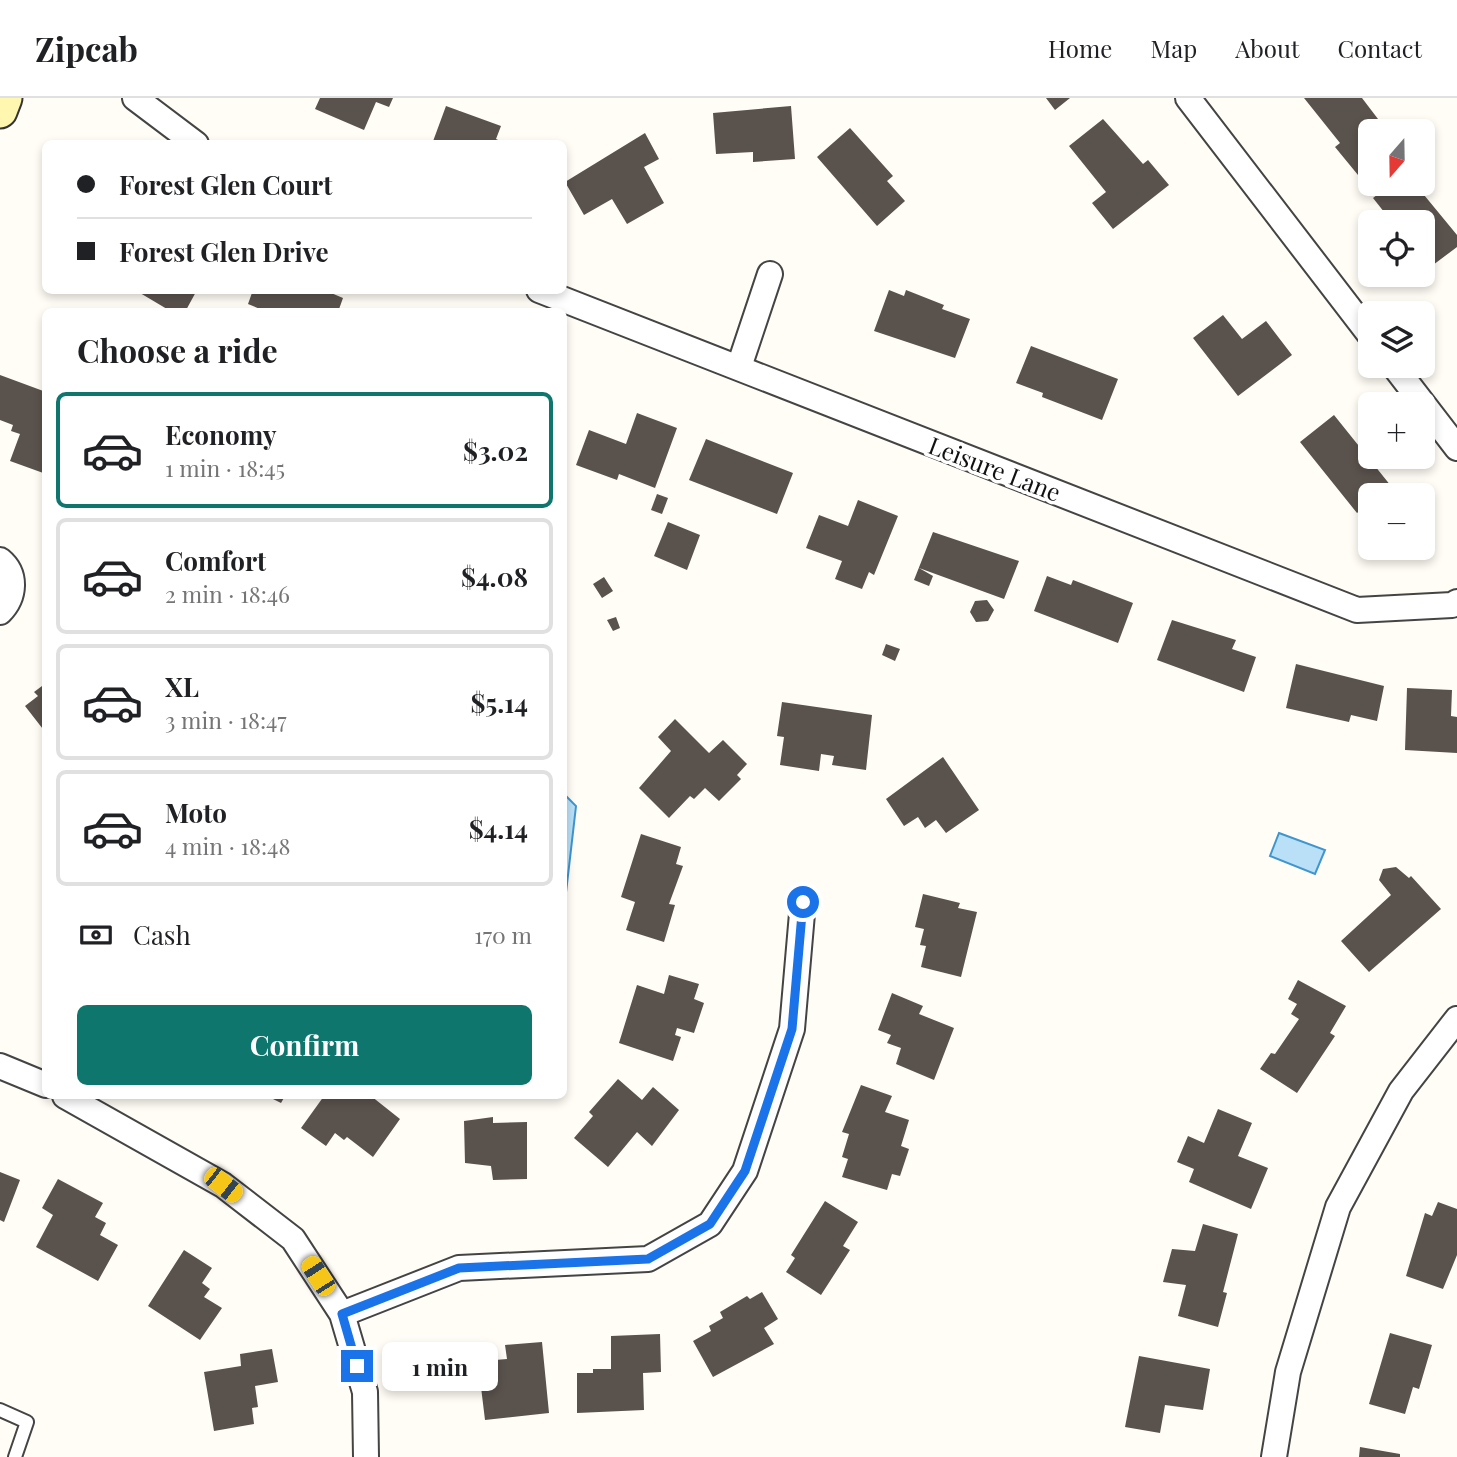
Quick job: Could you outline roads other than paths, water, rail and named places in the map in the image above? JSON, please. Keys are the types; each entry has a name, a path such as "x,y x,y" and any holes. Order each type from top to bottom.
{"street":[{"path":"0,111 5,98"},
{"path":"135,98 191,140"},
{"path":"1188,98 1358,319"},
{"path":"739,367 770,274"},
{"name":"Leisure Lane","path":"548,294 1357,610 1452,605 1457,602"},
{"path":"1403,378 1457,448"},
{"path":"0,561 8,567 12,579 9,603 0,612"},
{"path":"342,1314 459,1268 648,1259 710,1224 745,1171 792,1029 803,902"},
{"path":"1275,1457 1288,1372 1338,1207 1401,1091 1457,1019"},
{"path":"0,1066 42,1083"},
{"path":"70,1099 223,1185 293,1239 342,1314 365,1392 366,1457"}],"lane":[{"path":"0,1410 27,1422 15,1457"}],"water":[{"path":"567,797 576,806 567,884"},
{"path":"1279,833 1325,850 1315,874 1270,856"}]}
